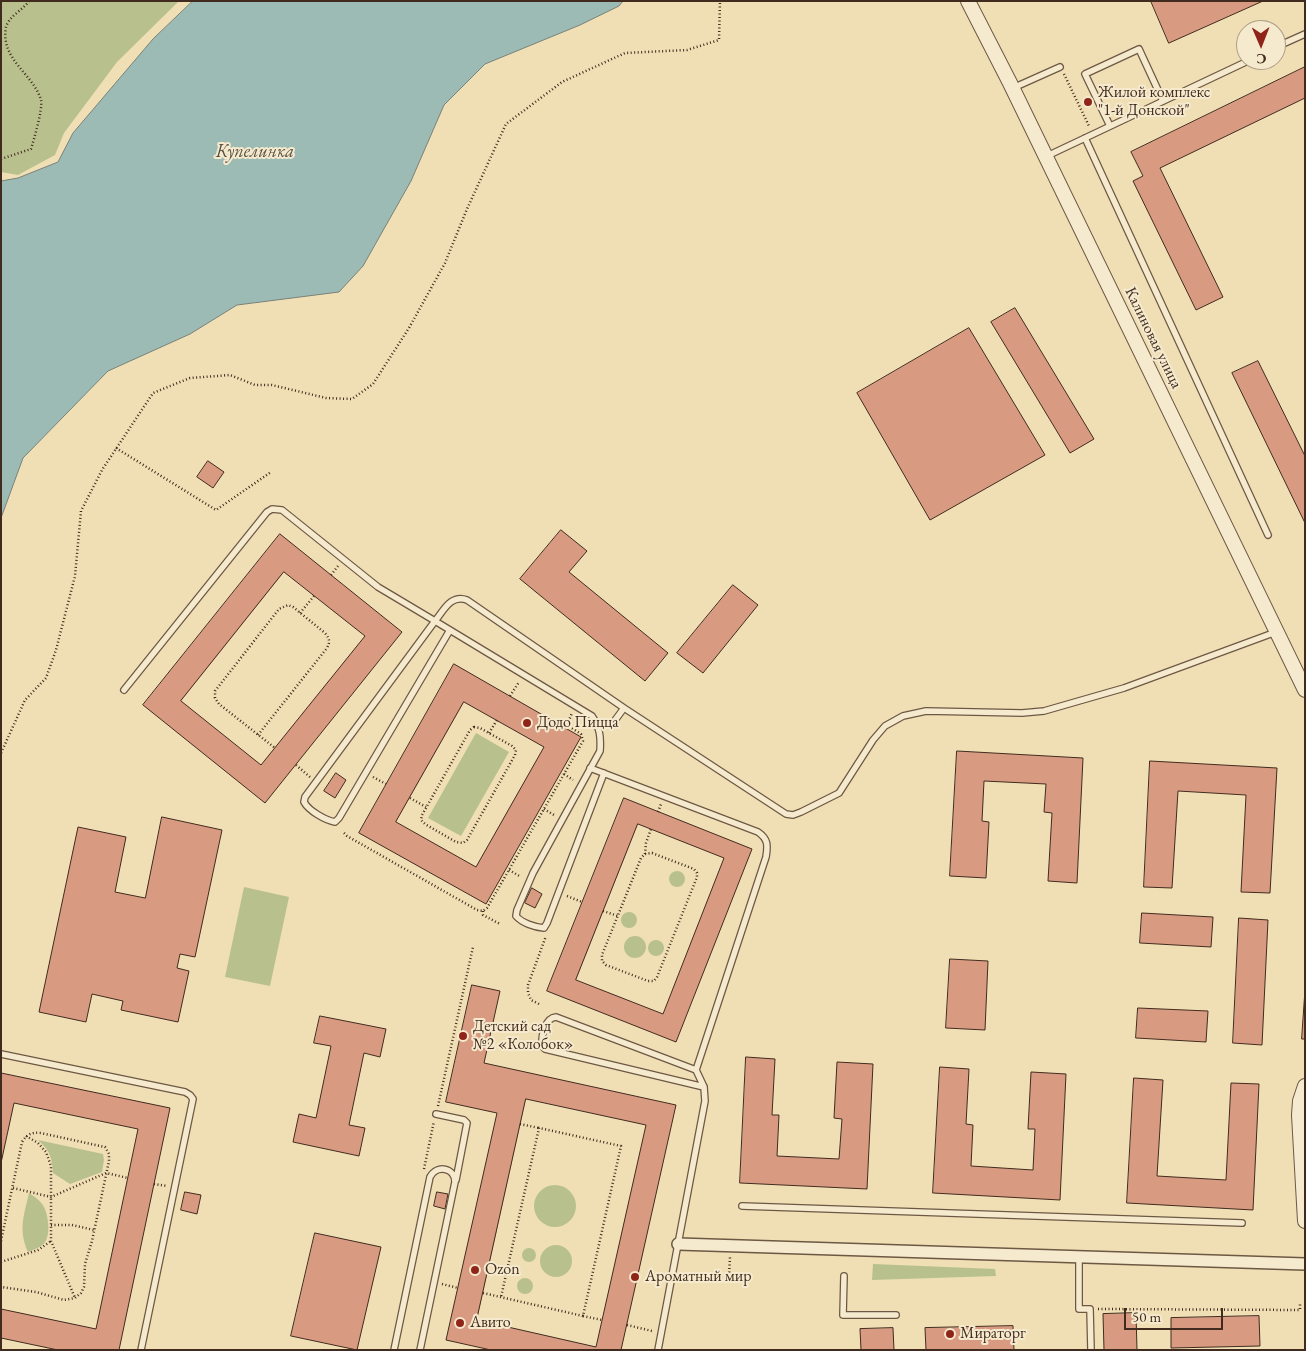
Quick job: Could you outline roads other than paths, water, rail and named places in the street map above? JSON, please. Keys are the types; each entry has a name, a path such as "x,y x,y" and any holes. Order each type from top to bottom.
{"street":[{"name":"Калиновая улица","path":"968,1 1305,690"},
{"path":"1305,1086 1300,1101 1299,1115 1305,1221"},
{"path":"678,1244 1305,1264"}],"lane":[{"path":"1286,43 1305,34"},
{"path":"1110,126 1085,74 1139,49 1164,101"},
{"path":"1012,88 1060,67"},
{"path":"1045,157 1236,67"},
{"path":"1085,138 1268,535"},
{"path":"124,690 267,512 272,509 282,510 378,587 592,716 598,725 601,739 600,751 533,872 517,910 516,916 519,920 544,928 548,923 604,773"},
{"path":"450,630 339,818 335,822 328,821 306,806 304,802 305,797 435,621 454,599 461,598 467,600 624,708 780,811 793,815 839,793 873,740 885,726 903,716 926,710 1022,713 1044,711 1124,688 1276,632"},
{"path":"598,725 613,724 624,708"},
{"path":"590,768 758,832 767,842 766,856 696,1070 704,1087 705,1101 658,1350"},
{"path":"696,1070 556,1017 551,1017 548,1020 542,1041 542,1046 545,1049 704,1087"},
{"path":"1,1054 184,1092 193,1099 141,1350"},
{"path":"420,1350 467,1123 464,1120 436,1114"},
{"path":"394,1350 428,1185 433,1172 438,1169 451,1171 455,1176 456,1182"},
{"path":"742,1206 1242,1223"},
{"path":"1079,1257 1079,1309 1090,1309 1092,1350"},
{"path":"844,1276 843,1315 896,1315"}],"water":[{"name":"Купелинка","path":"193,1 623,1 619,6 580,25 485,64 444,105 411,181 363,266 339,292 237,305 190,334 108,371 23,458 1,518 1,181 18,178 58,162 73,133 153,39"}],"place":[{"name":"Жилой комплекс \"1-й Донской\"","path":"1088,102"},
{"name":"Додо Пицца","path":"527,723"},
{"name":"Детский сад №2 «Колобок»","path":"463,1036"},
{"name":"Ozon","path":"475,1270"},
{"name":"Ароматный мир","path":"635,1277"},
{"name":"Авито","path":"460,1323"},
{"name":"Мираторг","path":"950,1334"}]}
